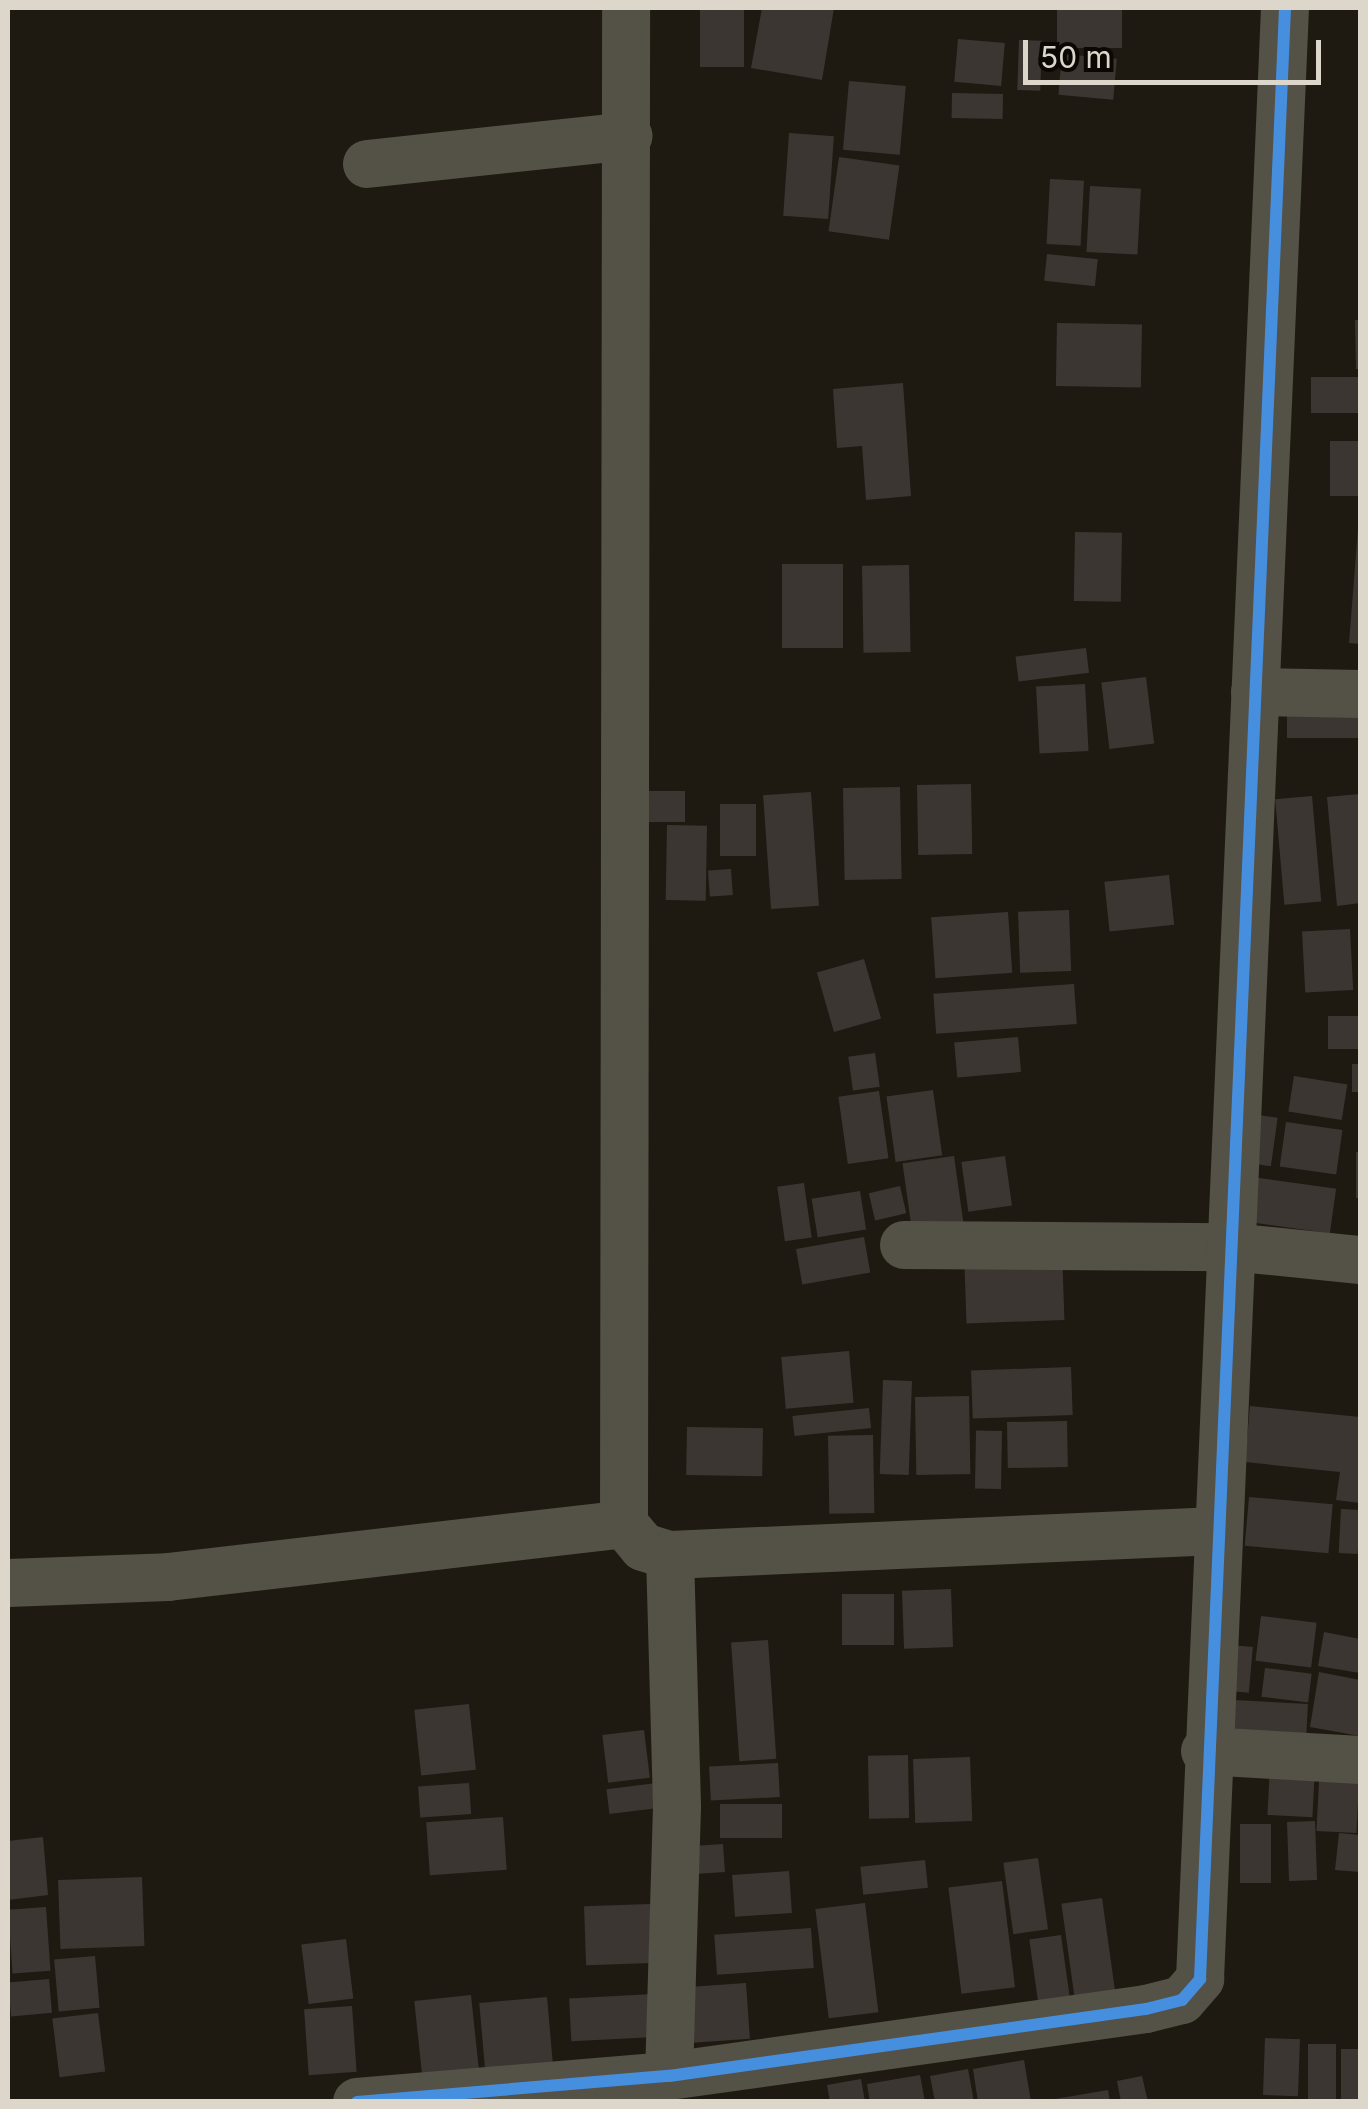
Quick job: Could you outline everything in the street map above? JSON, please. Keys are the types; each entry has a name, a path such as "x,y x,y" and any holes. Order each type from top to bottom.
{"street":[{"path":"626,8 629,136 624,1524 643,1547 670,1555 1217,1531"},
{"path":"357,2102 670,2076 754,2083 1164,2005 1200,1980 1205,1959 1205,1751 1285,8"},
{"path":"367,164 629,136"},
{"path":"1255,692 1360,694"},
{"path":"904,1245 1230,1247 1360,1260"},
{"path":"8,1583 168,1577 624,1524"},
{"path":"670,1555 677,1807 670,2076"},
{"path":"1205,1751 1360,1760"}],"building":[{"path":"700,8 744,8 744,67 700,67"},
{"path":"762,8 834,8 822,80 751,68"},
{"path":"1057,8 1122,8 1122,48 1057,48"},
{"path":"958,39 1005,43 1001,86 954,82"},
{"path":"1019,40 1042,41 1040,91 1017,90"},
{"path":"1062,54 1117,59 1113,100 1058,95"},
{"path":"849,81 906,86 900,155 843,150"},
{"path":"952,93 1003,94 1003,119 952,118"},
{"path":"789,133 834,136 828,219 783,216"},
{"path":"839,157 899,165 889,240 829,231"},
{"path":"1050,179 1084,181 1081,246 1047,244"},
{"path":"1090,186 1141,189 1137,255 1087,252"},
{"path":"1047,254 1098,259 1095,286 1044,281"},
{"path":"1355,320 1360,320 1360,369 1356,369"},
{"path":"1057,323 1142,324 1141,387 1056,386"},
{"path":"1311,377 1360,377 1360,413 1311,413"},
{"path":"903,383 911,496 866,500 862,446 837,448 833,389"},
{"path":"1330,441 1360,441 1360,496 1330,496"},
{"path":"1360,529 1360,644 1349,643"},
{"path":"1075,532 1122,533 1121,602 1074,601"},
{"path":"782,564 843,564 843,648 782,648"},
{"path":"909,565 911,652 864,653 862,566"},
{"path":"1086,648 1089,673 1019,681 1016,657"},
{"path":"1146,677 1154,744 1110,749 1101,682"},
{"path":"1085,684 1089,751 1040,753 1036,687"},
{"path":"1287,701 1360,701 1360,738 1287,738"},
{"path":"971,784 972,854 918,855 917,785"},
{"path":"900,787 902,879 845,880 843,788"},
{"path":"642,791 685,791 685,822 642,822"},
{"path":"811,792 819,906 771,909 763,795"},
{"path":"1360,794 1360,903 1337,906 1327,797"},
{"path":"1312,796 1321,902 1284,905 1275,799"},
{"path":"720,804 756,804 756,856 720,856"},
{"path":"667,825 707,826 706,901 666,900"},
{"path":"731,869 733,895 710,897 708,871"},
{"path":"1169,875 1174,925 1110,932 1104,882"},
{"path":"1069,910 1071,971 1020,973 1018,912"},
{"path":"1008,912 1012,973 935,978 931,917"},
{"path":"1350,929 1353,990 1305,992 1302,932"},
{"path":"864,959 881,1019 834,1032 817,973"},
{"path":"1074,984 1077,1024 936,1034 933,994"},
{"path":"1328,1016 1360,1016 1360,1049 1328,1049"},
{"path":"1018,1037 1021,1072 957,1077 954,1043"},
{"path":"875,1053 880,1087 853,1090 848,1057"},
{"path":"1352,1064 1360,1064 1360,1092 1352,1092"},
{"path":"1294,1076 1347,1084 1342,1120 1288,1112"},
{"path":"933,1090 942,1155 896,1162 886,1097"},
{"path":"879,1091 888,1158 848,1164 838,1097"},
{"path":"1244,1113 1278,1118 1271,1166 1237,1162"},
{"path":"1286,1122 1342,1130 1336,1174 1280,1167"},
{"path":"1356,1152 1360,1152 1360,1198 1356,1198"},
{"path":"954,1156 965,1235 914,1242 903,1163"},
{"path":"1005,1156 1012,1206 968,1212 961,1162"},
{"path":"1245,1176 1336,1189 1330,1233 1239,1221"},
{"path":"804,1183 812,1237 785,1241 777,1187"},
{"path":"900,1186 906,1213 875,1220 869,1193"},
{"path":"860,1191 866,1230 818,1237 812,1199"},
{"path":"864,1237 870,1272 802,1284 796,1249"},
{"path":"1062,1250 1064,1320 967,1323 964,1253"},
{"path":"849,1351 854,1403 786,1409 781,1357"},
{"path":"1071,1367 1073,1415 973,1418 971,1370"},
{"path":"883,1380 912,1381 909,1475 880,1474"},
{"path":"969,1396 970,1474 916,1475 915,1397"},
{"path":"1250,1406 1360,1417 1360,1503 1336,1500 1340,1472 1245,1462"},
{"path":"869,1408 871,1428 795,1436 792,1416"},
{"path":"1067,1421 1068,1467 1008,1468 1007,1422"},
{"path":"687,1427 763,1428 762,1476 686,1475"},
{"path":"976,1431 1002,1431 1001,1489 975,1489"},
{"path":"873,1435 874,1513 829,1514 828,1436"},
{"path":"1249,1497 1333,1504 1328,1553 1245,1546"},
{"path":"1341,1509 1360,1510 1358,1554 1339,1553"},
{"path":"951,1589 953,1647 904,1649 902,1591"},
{"path":"842,1594 894,1594 894,1645 842,1645"},
{"path":"1261,1616 1317,1623 1311,1667 1256,1661"},
{"path":"1324,1632 1360,1639 1360,1673 1318,1666"},
{"path":"768,1640 776,1759 739,1761 731,1643"},
{"path":"1219,1644 1253,1647 1249,1693 1215,1690"},
{"path":"1265,1668 1312,1674 1308,1703 1261,1697"},
{"path":"1319,1672 1360,1680 1360,1736 1310,1727"},
{"path":"1233,1700 1308,1704 1306,1744 1231,1740"},
{"path":"469,1704 476,1770 421,1775 414,1710"},
{"path":"644,1730 650,1778 608,1783 602,1735"},
{"path":"908,1755 909,1818 869,1819 868,1756"},
{"path":"970,1757 972,1821 915,1823 913,1759"},
{"path":"778,1763 780,1797 711,1801 709,1767"},
{"path":"1320,1763 1360,1765 1356,1833 1316,1831"},
{"path":"1270,1766 1315,1768 1312,1817 1267,1815"},
{"path":"665,1782 668,1807 609,1814 606,1789"},
{"path":"469,1783 471,1814 420,1817 418,1787"},
{"path":"720,1804 782,1804 782,1838 720,1838"},
{"path":"503,1817 507,1870 430,1875 426,1822"},
{"path":"1315,1821 1317,1880 1289,1881 1287,1822"},
{"path":"1240,1824 1271,1824 1271,1883 1240,1883"},
{"path":"1339,1833 1360,1835 1360,1872 1335,1870"},
{"path":"43,1837 48,1895 8,1900 8,1841"},
{"path":"723,1844 725,1872 684,1875 682,1847"},
{"path":"1038,1858 1048,1929 1013,1934 1003,1863"},
{"path":"925,1860 928,1888 863,1895 860,1867"},
{"path":"789,1871 792,1913 735,1917 732,1875"},
{"path":"142,1877 144,1946 60,1949 58,1880"},
{"path":"1002,1881 1015,1987 961,1994 948,1888"},
{"path":"1102,1898 1115,1991 1074,1997 1061,1904"},
{"path":"865,1903 878,2012 829,2018 815,1909"},
{"path":"650,1904 652,1963 586,1965 584,1906"},
{"path":"46,1907 50,1971 13,1973 8,1910"},
{"path":"811,1928 814,1968 717,1975 714,1935"},
{"path":"1061,1935 1070,1999 1038,2004 1029,1939"},
{"path":"346,1939 353,1999 309,2004 301,1944"},
{"path":"95,1956 100,2008 59,2011 54,1960"},
{"path":"49,1979 52,2013 11,2016 8,1983"},
{"path":"746,1983 750,2039 689,2043 685,1987"},
{"path":"653,1994 655,2037 571,2041 569,1998"},
{"path":"471,1995 481,2086 424,2091 414,2001"},
{"path":"547,1997 554,2077 486,2083 479,2003"},
{"path":"352,2006 357,2072 309,2075 304,2009"},
{"path":"98,2013 105,2072 60,2077 52,2019"},
{"path":"1265,2038 1300,2039 1298,2096 1263,2095"},
{"path":"1308,2044 1336,2044 1336,2102 1308,2102"},
{"path":"1341,2049 1360,2049 1360,2099 1341,2099"},
{"path":"1024,2060 1031,2102 978,2102 973,2069"},
{"path":"968,2069 974,2102 935,2102 930,2076"},
{"path":"920,2075 925,2102 870,2102 867,2084"},
{"path":"1142,2076 1148,2102 1121,2102 1117,2081"},
{"path":"861,2079 865,2102 830,2102 827,2085"},
{"path":"1108,2090 1110,2102 1055,2102 1055,2099"}],"cycle path":[{"path":"357,2102 669,2076 1146,2009 1182,2000 1200,1979 1285,8"}]}
